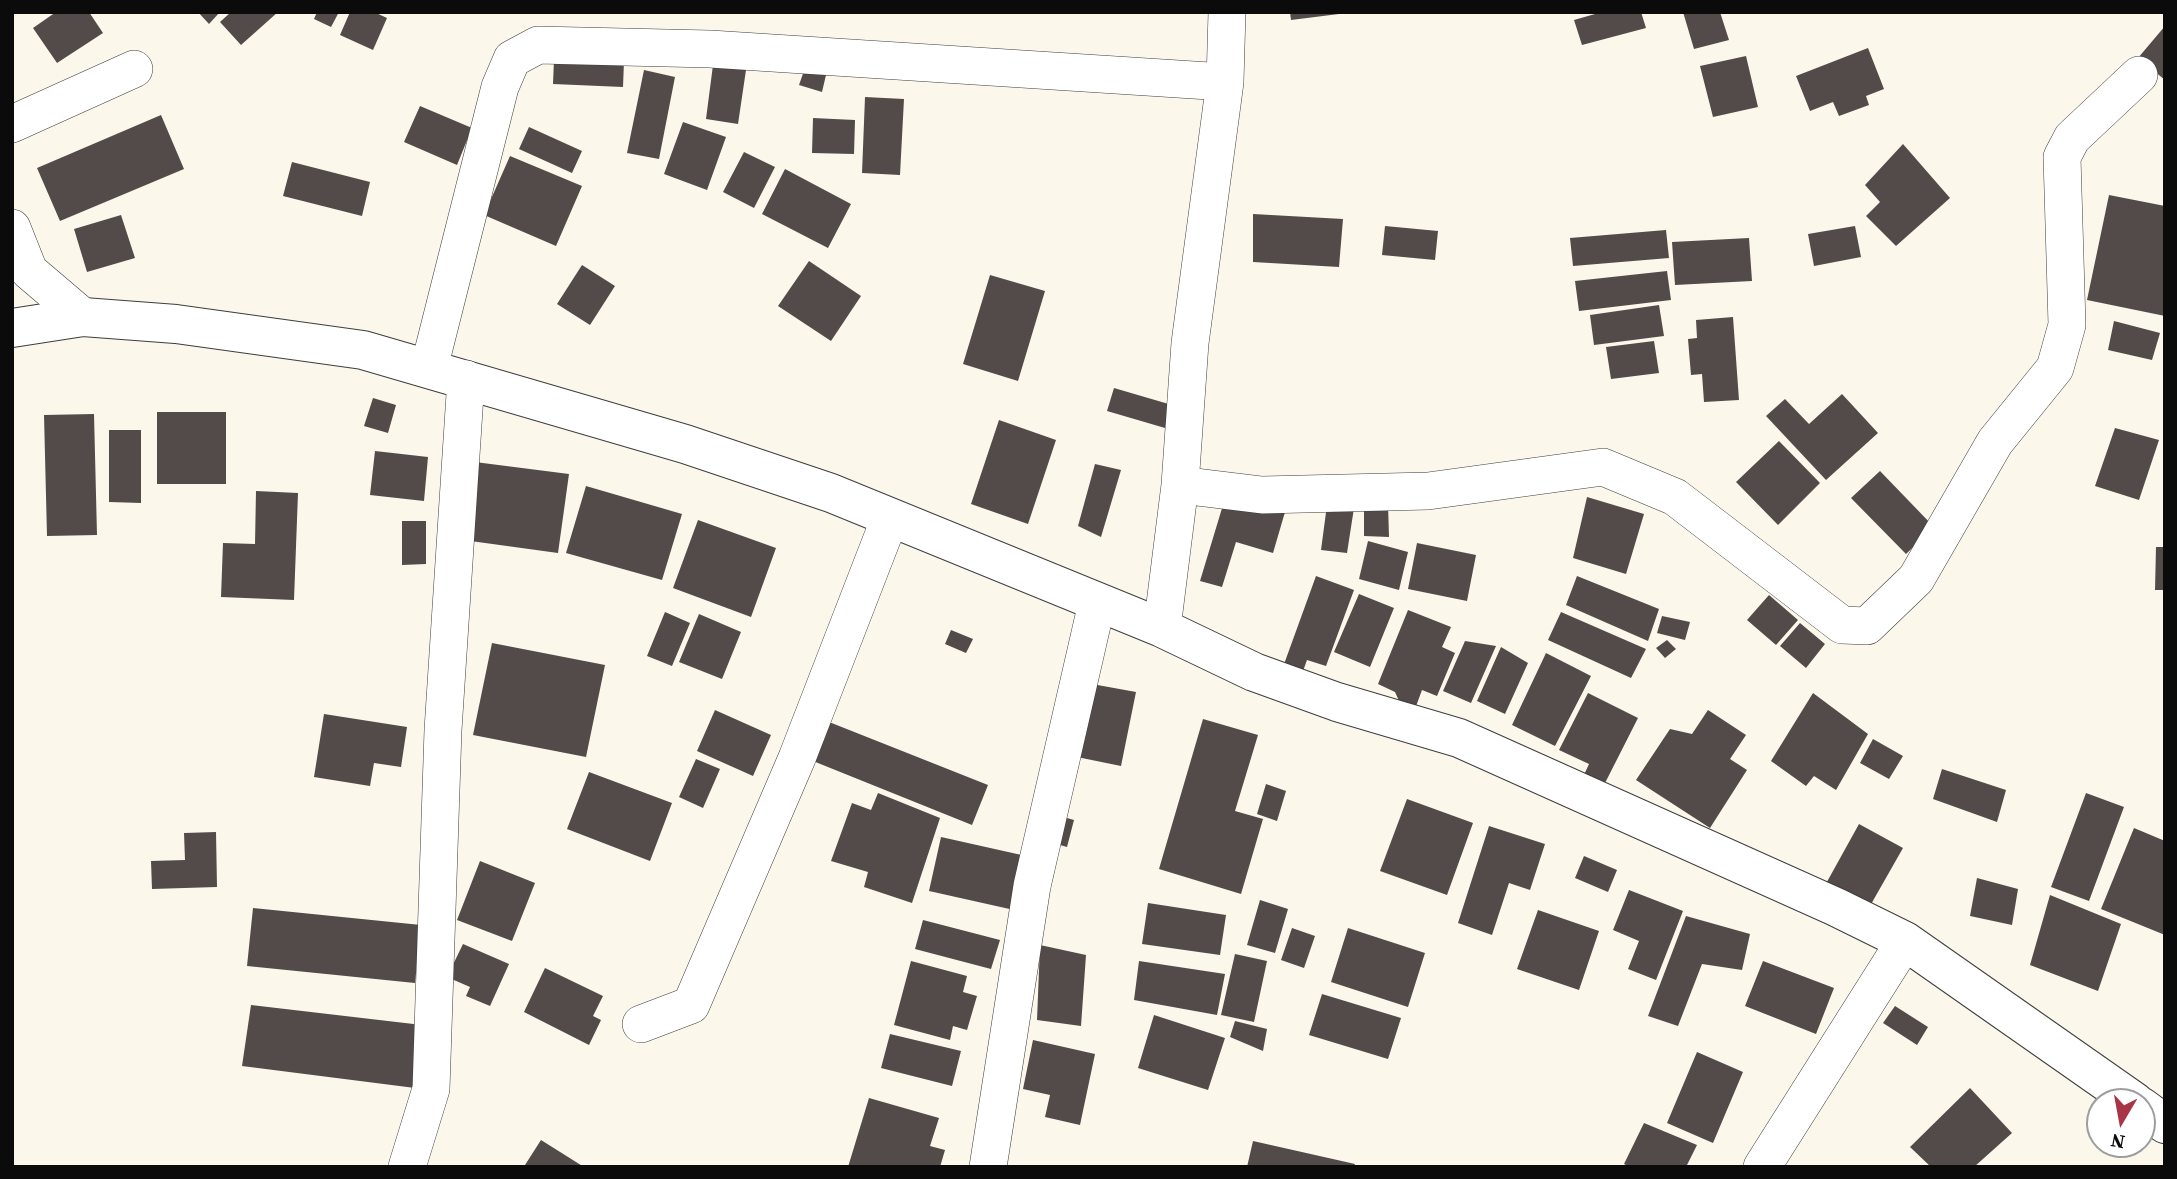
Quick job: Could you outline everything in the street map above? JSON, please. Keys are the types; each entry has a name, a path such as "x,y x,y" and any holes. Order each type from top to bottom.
{"street":[{"path":"1162,628 1180,485 1190,343 1225,82 1227,12"},
{"path":"429,368 500,87 512,59 538,45 710,49 1225,82"},
{"path":"12,124 134,69"},
{"path":"1180,485 1262,495 1428,491 1603,467 1675,497 1842,625 1867,626 1916,579 1996,442 2056,368 2067,325 2062,157 2072,138 2139,75"},
{"path":"12,228 29,271 83,317"},
{"path":"12,328 83,317 176,324 363,350 774,472 1162,628 1254,672 1337,702 1459,738 1836,907 1905,941 2115,1088"},
{"path":"407,1167 431,1089 443,730 466,379"},
{"path":"641,1024 691,1005 797,758 890,518"},
{"path":"988,1167 1032,886 1097,603"},
{"path":"1762,1167 1905,941"}],"building":[{"path":"56,12 89,12 103,33 57,63 33,28"},
{"path":"198,12 220,12 209,24"},
{"path":"231,12 278,12 241,45 220,22"},
{"path":"317,12 339,12 331,27 314,19"},
{"path":"350,12 374,12 387,18 373,50 340,35"},
{"path":"1290,12 1339,12 1339,14 1291,20"},
{"path":"1602,12 1641,12 1646,28 1582,45 1574,20"},
{"path":"1683,12 1720,12 1729,40 1694,49"},
{"path":"2165,26 2165,80 2138,58"},
{"path":"1868,48 1884,89 1866,96 1869,105 1839,116 1833,102 1810,111 1796,76"},
{"path":"1746,56 1758,107 1713,117 1700,66"},
{"path":"554,59 624,61 623,87 553,84"},
{"path":"713,65 746,70 738,124 706,119"},
{"path":"805,68 826,75 822,92 799,85"},
{"path":"644,70 675,77 659,159 627,153"},
{"path":"865,97 904,99 900,175 862,173"},
{"path":"420,106 472,128 457,165 404,142"},
{"path":"161,115 184,169 60,221 37,168"},
{"path":"813,118 855,120 854,154 812,153"},
{"path":"683,122 726,137 707,190 664,174"},
{"path":"529,127 582,151 572,173 519,149"},
{"path":"1903,144 1950,198 1896,246 1866,216 1880,202 1865,185"},
{"path":"744,152 775,167 754,208 723,192"},
{"path":"510,156 582,186 556,246 484,215"},
{"path":"292,162 370,182 362,216 283,196"},
{"path":"785,169 851,204 828,248 762,214"},
{"path":"2109,195 2165,206 2165,316 2087,300"},
{"path":"1253,214 1343,219 1339,267 1253,262"},
{"path":"121,215 135,258 87,272 74,229"},
{"path":"1385,226 1438,231 1435,260 1382,255"},
{"path":"1855,226 1861,257 1814,266 1808,234"},
{"path":"1666,230 1669,258 1573,266 1570,238"},
{"path":"1749,238 1752,281 1675,285 1672,242"},
{"path":"809,261 861,296 831,341 778,306"},
{"path":"582,265 615,286 590,325 557,304"},
{"path":"1667,271 1671,300 1579,311 1575,281"},
{"path":"990,275 1045,291 1018,381 963,364"},
{"path":"1659,305 1664,336 1594,345 1590,315"},
{"path":"1733,317 1739,400 1704,402 1702,374 1691,375 1688,339 1697,338 1696,320"},
{"path":"2114,321 2160,333 2152,360 2108,350"},
{"path":"1654,341 1659,373 1611,379 1606,347"},
{"path":"1114,388 1172,405 1165,428 1107,411"},
{"path":"1842,394 1878,433 1826,480 1766,416 1785,399 1809,424"},
{"path":"373,398 396,405 388,433 364,426"},
{"path":"157,412 226,412 226,484 157,484"},
{"path":"94,414 97,535 47,536 44,415"},
{"path":"999,420 1056,440 1028,524 971,504"},
{"path":"2115,428 2159,440 2139,500 2095,486"},
{"path":"109,430 141,430 141,503 109,502"},
{"path":"1779,441 1820,483 1778,525 1736,482"},
{"path":"375,451 428,457 424,501 370,495"},
{"path":"467,461 569,474 558,553 456,539"},
{"path":"1095,464 1121,470 1101,537 1078,526"},
{"path":"1880,471 1934,527 1906,554 1851,498"},
{"path":"586,486 682,514 662,580 566,553"},
{"path":"256,491 298,493 294,600 221,597 223,543 255,544"},
{"path":"1226,495 1285,512 1273,553 1236,542 1222,587 1200,581"},
{"path":"1587,497 1644,514 1626,574 1573,558"},
{"path":"1364,502 1388,503 1389,537 1364,536"},
{"path":"1327,505 1354,508 1347,553 1321,550"},
{"path":"698,520 776,548 751,617 673,588"},
{"path":"402,521 426,521 426,564 402,565"},
{"path":"1368,541 1408,552 1399,590 1359,579"},
{"path":"1417,543 1476,555 1467,601 1408,589"},
{"path":"2156,547 2165,547 2165,590 2155,590"},
{"path":"1316,576 1354,590 1326,666 1307,660 1298,685 1279,678"},
{"path":"1577,576 1659,609 1648,641 1566,605"},
{"path":"1359,594 1394,608 1370,667 1334,652"},
{"path":"1769,595 1798,620 1776,645 1747,620"},
{"path":"1408,610 1451,627 1442,647 1455,653 1437,696 1422,690 1415,709 1400,703 1395,692 1378,684"},
{"path":"665,612 690,623 672,666 647,656"},
{"path":"1561,612 1646,649 1631,678 1548,640"},
{"path":"699,614 741,632 722,679 679,662"},
{"path":"1662,616 1690,622 1685,640 1657,633"},
{"path":"1800,623 1825,644 1806,668 1780,646"},
{"path":"951,630 973,639 966,653 945,644"},
{"path":"1667,640 1676,649 1665,658 1656,648"},
{"path":"1465,641 1496,646 1471,703 1443,691"},
{"path":"492,643 605,665 586,757 473,735"},
{"path":"1501,647 1528,663 1505,714 1477,701"},
{"path":"1546,653 1591,676 1555,746 1512,725"},
{"path":"1092,684 1136,692 1121,766 1077,757"},
{"path":"1588,693 1638,718 1604,785 1583,777 1589,764 1559,750"},
{"path":"1813,693 1868,734 1836,790 1814,776 1806,786 1771,761"},
{"path":"715,710 771,735 753,776 697,751"},
{"path":"1708,710 1746,735 1730,759 1747,770 1710,828 1636,780 1670,729 1692,734"},
{"path":"324,714 407,727 401,767 374,763 370,786 314,777"},
{"path":"819,718 988,785 972,825 803,757"},
{"path":"1203,719 1258,735 1235,811 1263,819 1241,894 1159,869"},
{"path":"1873,739 1903,756 1889,779 1860,763"},
{"path":"696,759 720,769 703,808 679,797"},
{"path":"1942,769 2006,790 1997,822 1933,799"},
{"path":"589,772 672,803 650,861 567,829"},
{"path":"1266,784 1286,791 1277,821 1257,814"},
{"path":"878,793 940,818 912,903 864,887 868,872 831,861 852,803 871,810"},
{"path":"2086,793 2124,807 2089,901 2051,887"},
{"path":"1407,799 1473,823 1447,895 1380,871"},
{"path":"1060,816 1074,820 1067,847 1053,843"},
{"path":"1859,824 1903,848 1866,913 1823,889"},
{"path":"1489,826 1545,844 1530,890 1509,883 1492,935 1458,923"},
{"path":"2134,828 2165,841 2165,935 2101,909"},
{"path":"216,832 217,887 152,889 151,861 185,860 184,833"},
{"path":"941,837 1026,856 1014,910 929,891"},
{"path":"1584,856 1617,870 1608,892 1575,878"},
{"path":"480,861 535,883 512,941 457,920"},
{"path":"1977,878 2018,889 2012,925 1970,916"},
{"path":"1629,890 1683,911 1656,980 1628,969 1639,941 1613,930"},
{"path":"2050,895 2121,924 2098,991 2030,965"},
{"path":"1260,900 1288,909 1275,953 1247,945"},
{"path":"1148,903 1226,915 1220,955 1142,944"},
{"path":"253,908 421,925 415,983 247,966"},
{"path":"1538,910 1599,931 1579,990 1517,969"},
{"path":"1686,916 1750,934 1742,970 1702,964 1678,1026 1648,1016"},
{"path":"923,920 1000,940 991,969 915,949"},
{"path":"1292,928 1315,936 1304,968 1281,960"},
{"path":"1348,928 1425,953 1408,1007 1331,982"},
{"path":"463,944 509,964 490,1006 466,996 470,987 447,977"},
{"path":"1040,945 1086,955 1081,1026 1037,1020"},
{"path":"1235,954 1267,961 1254,1022 1221,1015"},
{"path":"911,961 967,976 963,992 977,996 967,1030 953,1026 950,1040 894,1025"},
{"path":"1139,961 1225,974 1217,1015 1134,1000"},
{"path":"1763,961 1834,988 1816,1034 1745,1006"},
{"path":"545,968 603,996 593,1016 601,1020 589,1045 524,1012"},
{"path":"1322,994 1401,1018 1388,1059 1309,1035"},
{"path":"251,1005 422,1025 415,1088 242,1066"},
{"path":"1895,1006 1928,1027 1917,1045 1883,1023"},
{"path":"1154,1015 1225,1038 1208,1090 1138,1068"},
{"path":"1235,1021 1267,1029 1263,1051 1230,1037"},
{"path":"890,1034 961,1051 952,1086 881,1068"},
{"path":"1033,1040 1095,1054 1080,1125 1045,1117 1050,1095 1023,1089"},
{"path":"1697,1052 1743,1072 1713,1143 1667,1123"},
{"path":"1970,1088 2012,1133 1974,1167 1931,1167 1910,1147"},
{"path":"869,1098 939,1118 930,1146 945,1150 940,1167 848,1167"},
{"path":"1644,1123 1697,1145 1686,1167 1630,1167 1624,1164"},
{"path":"541,1140 584,1167 525,1165"},
{"path":"1253,1141 1355,1164 1354,1167 1247,1167"}]}
